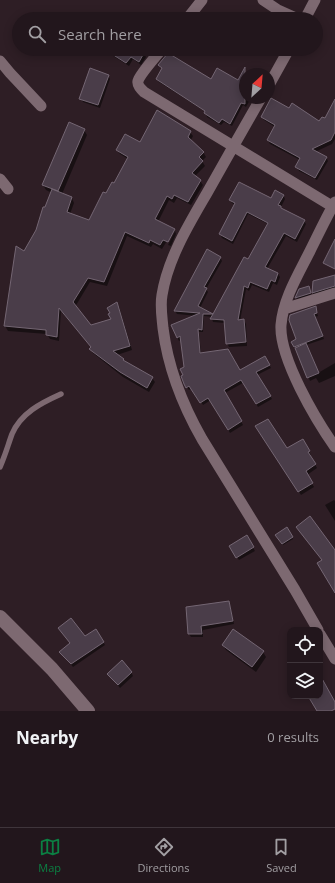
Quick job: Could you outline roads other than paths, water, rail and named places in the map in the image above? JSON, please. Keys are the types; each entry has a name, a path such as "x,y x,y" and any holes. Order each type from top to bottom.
{"street":[{"path":"193,12 202,0"},
{"path":"263,0 282,12"},
{"path":"309,12 315,0"},
{"path":"156,56 140,76 138,82 139,87 150,97 334,205 299,272 284,309 281,326 290,364 298,382 334,445"},
{"path":"275,74 284,56"},
{"path":"0,61 10,74 41,106"},
{"path":"258,104 190,223 177,249 166,276 161,309 165,344 171,370 188,414 316,627"},
{"path":"0,179 8,189"},
{"path":"284,309 335,293"},
{"path":"0,617 48,664 88,711"},
{"path":"323,639 335,659"}],"lane":[{"path":"0,466 12,434 20,419 31,409 61,394"}]}
